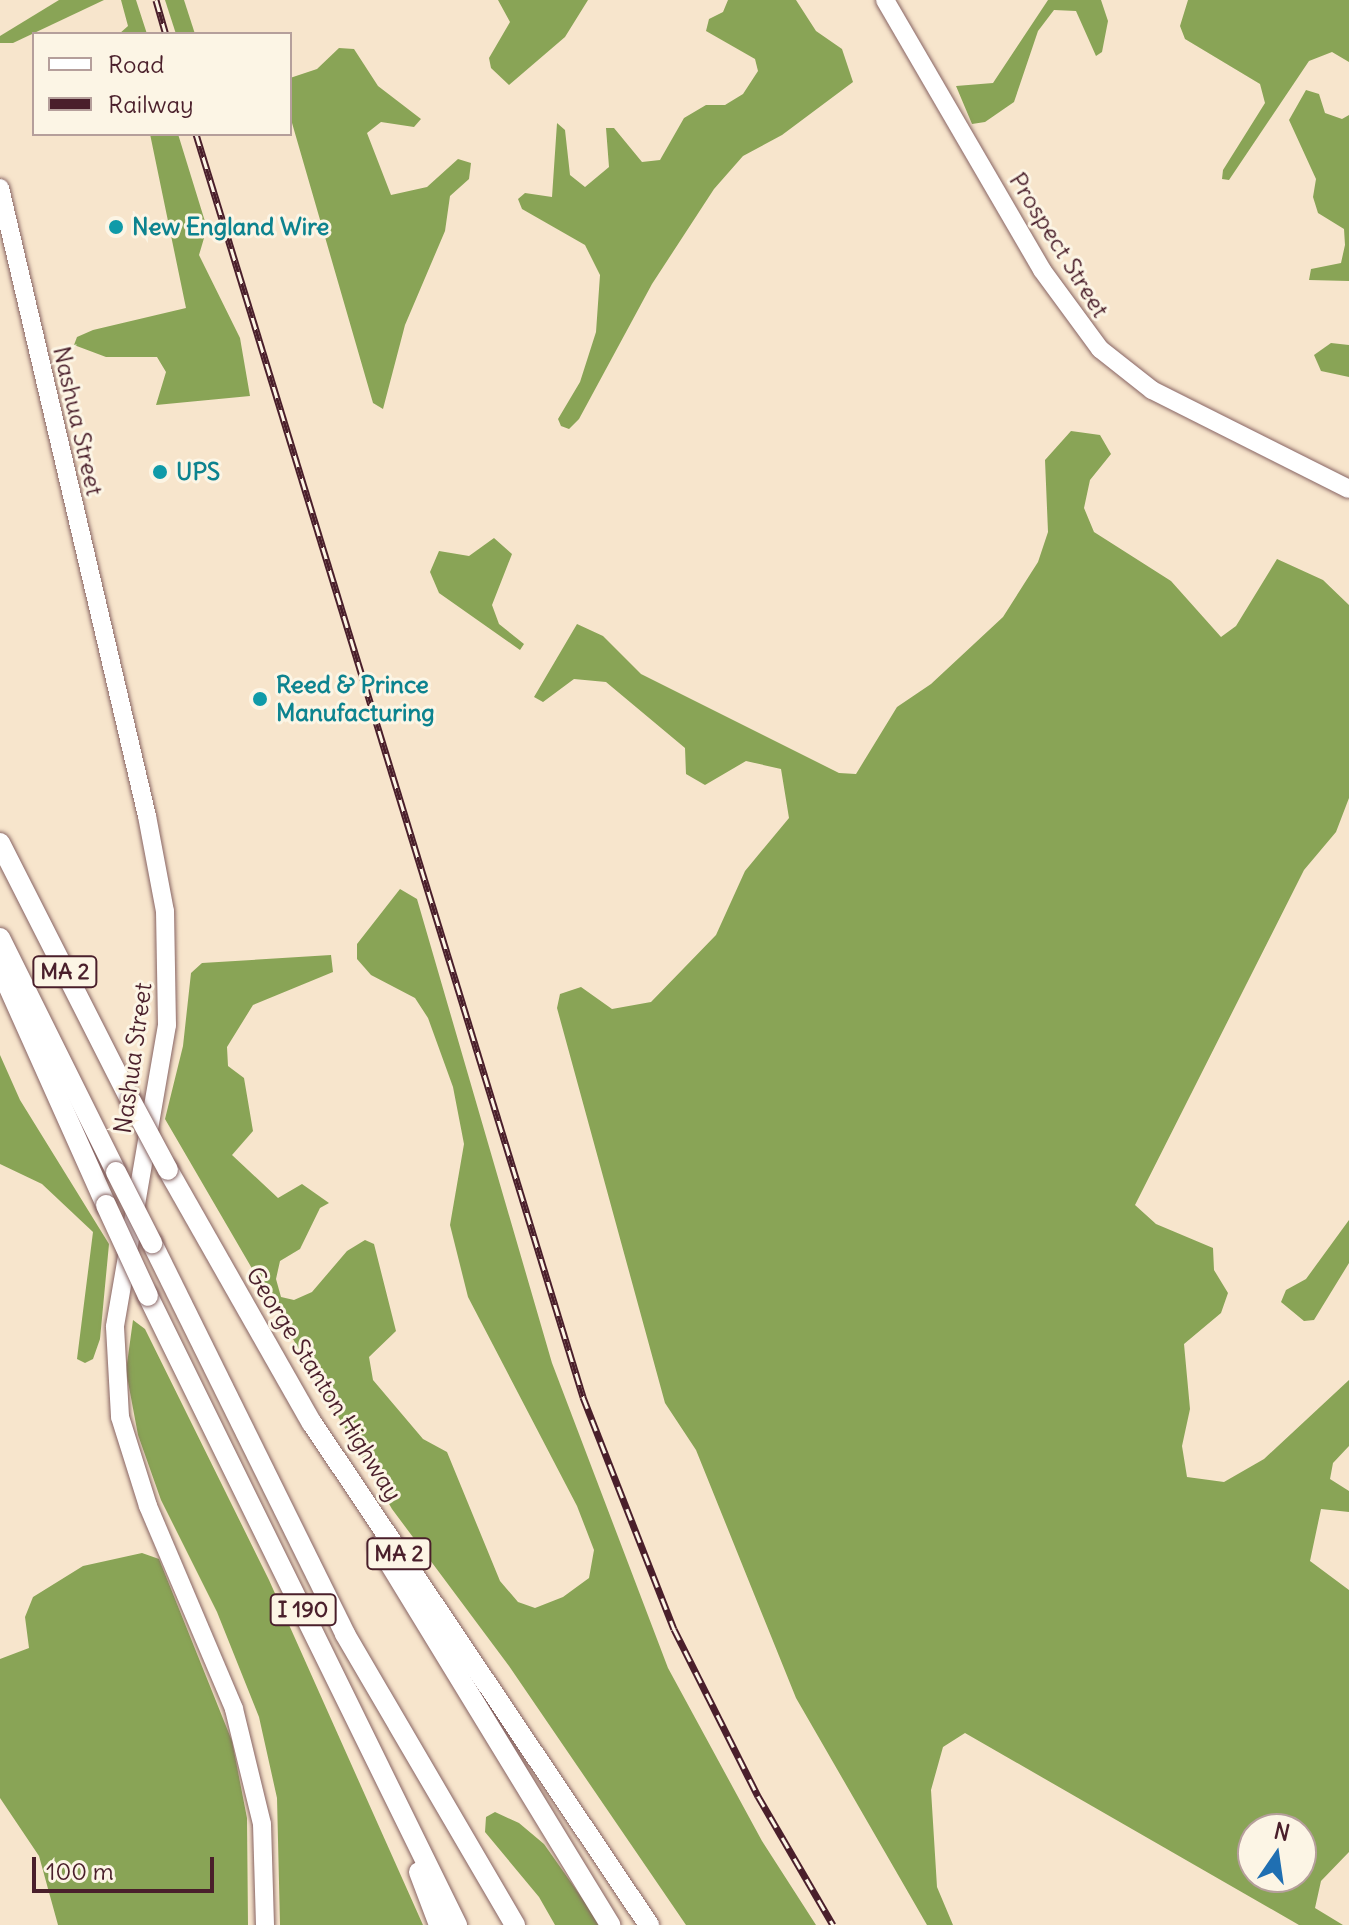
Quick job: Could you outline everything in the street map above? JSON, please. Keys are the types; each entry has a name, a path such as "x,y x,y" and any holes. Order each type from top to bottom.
{"highway":[{"name":"George Stanton Highway","path":"0,843 168,1170 312,1423 649,1925"},
{"name":"MA 2","path":"0,938 345,1634 515,1925"},
{"name":"I 190","path":"0,968 148,1296 457,1925"},
{"path":"312,1423 393,1572 610,1925"},
{"path":"379,1763 439,1925"}],"main road":[{"name":"Prospect Street","path":"885,0 1042,270 1100,349 1152,390 1349,489"},
{"name":"Nashua Street","path":"0,188 147,816 165,911 167,1025 115,1327 120,1417 148,1506 234,1709 262,1824 265,1925"}],"green space":[{"path":"59,0 104,0 13,43 0,43 0,36"},
{"path":"121,0 136,0 146,32 121,32 128,26"},
{"path":"165,0 184,0 194,32 175,32"},
{"path":"498,0 588,0 565,37 509,85 491,68 489,58 510,22"},
{"path":"728,0 796,0 816,31 842,49 853,82 782,135 743,156 714,189 652,284 579,419 569,429 561,426 558,419 580,382 596,332 600,275 585,245 522,209 518,199 525,193 552,197 557,123 565,130 570,175 585,187 609,167 606,128 614,128 642,162 660,160 684,118 706,105 725,105 743,94 758,71 755,59 706,31 709,19 723,12"},
{"path":"1048,0 1101,0 1108,21 1102,52 1096,56 1076,11 1054,10 1038,31 1014,102 985,122 972,124 956,86 993,83"},
{"path":"1188,0 1349,0 1349,62 1332,52 1309,61 1229,180 1222,179 1223,170 1265,103 1260,84 1185,39 1180,26"},
{"path":"339,48 354,49 378,86 421,119 414,127 381,122 367,133 391,195 427,187 458,159 471,163 469,179 450,196 445,231 405,325 383,409 373,403 292,123 292,77 317,69"},
{"path":"1306,90 1319,94 1325,113 1342,119 1349,115 1349,281 1309,280 1311,269 1341,263 1345,245 1344,229 1318,213 1313,197 1316,179 1289,120"},
{"path":"150,136 179,136 207,228 199,255 240,338 250,396 156,405 166,372 157,357 106,357 74,345 77,337 93,330 186,308"},
{"path":"1331,343 1349,345 1349,377 1321,371 1314,355"},
{"path":"1071,431 1100,435 1111,454 1090,480 1084,508 1094,532 1171,581 1221,637 1236,626 1277,559 1323,580 1349,605 1349,798 1336,832 1304,870 1135,1205 1156,1224 1213,1248 1214,1270 1228,1293 1221,1313 1184,1344 1190,1409 1182,1446 1187,1477 1224,1482 1264,1459 1349,1380 1349,1446 1333,1463 1330,1479 1349,1491 1349,1512 1321,1509 1310,1561 1349,1590 1349,1852 1321,1881 1315,1908 1343,1925 1299,1925 1243,1893 1317,1893 1317,1813 1237,1813 1237,1889 965,1733 943,1747 931,1790 937,1887 953,1925 927,1925 796,1698 696,1450 665,1403 557,1008 560,994 581,987 612,1009 651,1002 716,935 745,871 789,818 781,769 746,761 705,785 686,774 685,748 606,682 574,679 543,702 534,697 577,624 603,636 641,674 839,773 856,774 897,707 931,684 1003,617 1038,562 1048,532 1045,460"},
{"path":"494,538 512,554 492,605 499,624 524,644 520,650 439,593 430,572 439,551 469,556"},
{"path":"400,889 417,899 552,1363 668,1668 762,1841 816,1925 686,1925 509,1666 392,1509 165,1119 183,1046 191,973 202,963 331,955 333,972 253,1005 227,1047 228,1066 244,1078 253,1131 232,1155 278,1198 302,1184 329,1203 320,1208 300,1249 280,1261 276,1279 281,1297 294,1300 312,1292 347,1251 365,1240 374,1244 396,1331 369,1357 373,1380 423,1439 447,1452 500,1581 518,1602 535,1608 563,1597 589,1578 594,1550 577,1506 468,1297 450,1225 464,1144 453,1087 428,1018 415,998 371,975 357,959 357,944"},
{"path":"0,1055 20,1100 109,1244 100,1339 93,1359 85,1363 77,1359 93,1232 42,1184 0,1164"},
{"path":"1349,1220 1349,1263 1314,1320 1304,1321 1281,1302 1286,1290 1306,1279"},
{"path":"133,1320 145,1329 269,1580 423,1925 280,1925 277,1798 259,1717 217,1612 161,1500 138,1435 126,1371"},
{"path":"142,1553 159,1559 232,1741 247,1818 248,1925 58,1925 39,1856 0,1798 0,1659 29,1648 25,1617 33,1597 83,1566"},
{"path":"495,1812 519,1823 544,1844 601,1925 555,1925 539,1897 485,1832 486,1817"}],"railway":[{"path":"156,0 165,32"},
{"path":"197,136 583,1397 674,1629 758,1796 833,1925"}],"place":[{"name":"New England Wire","path":"116,227"},
{"name":"UPS","path":"160,472"},
{"name":"Reed & Prince Manufacturing","path":"260,699"}]}
